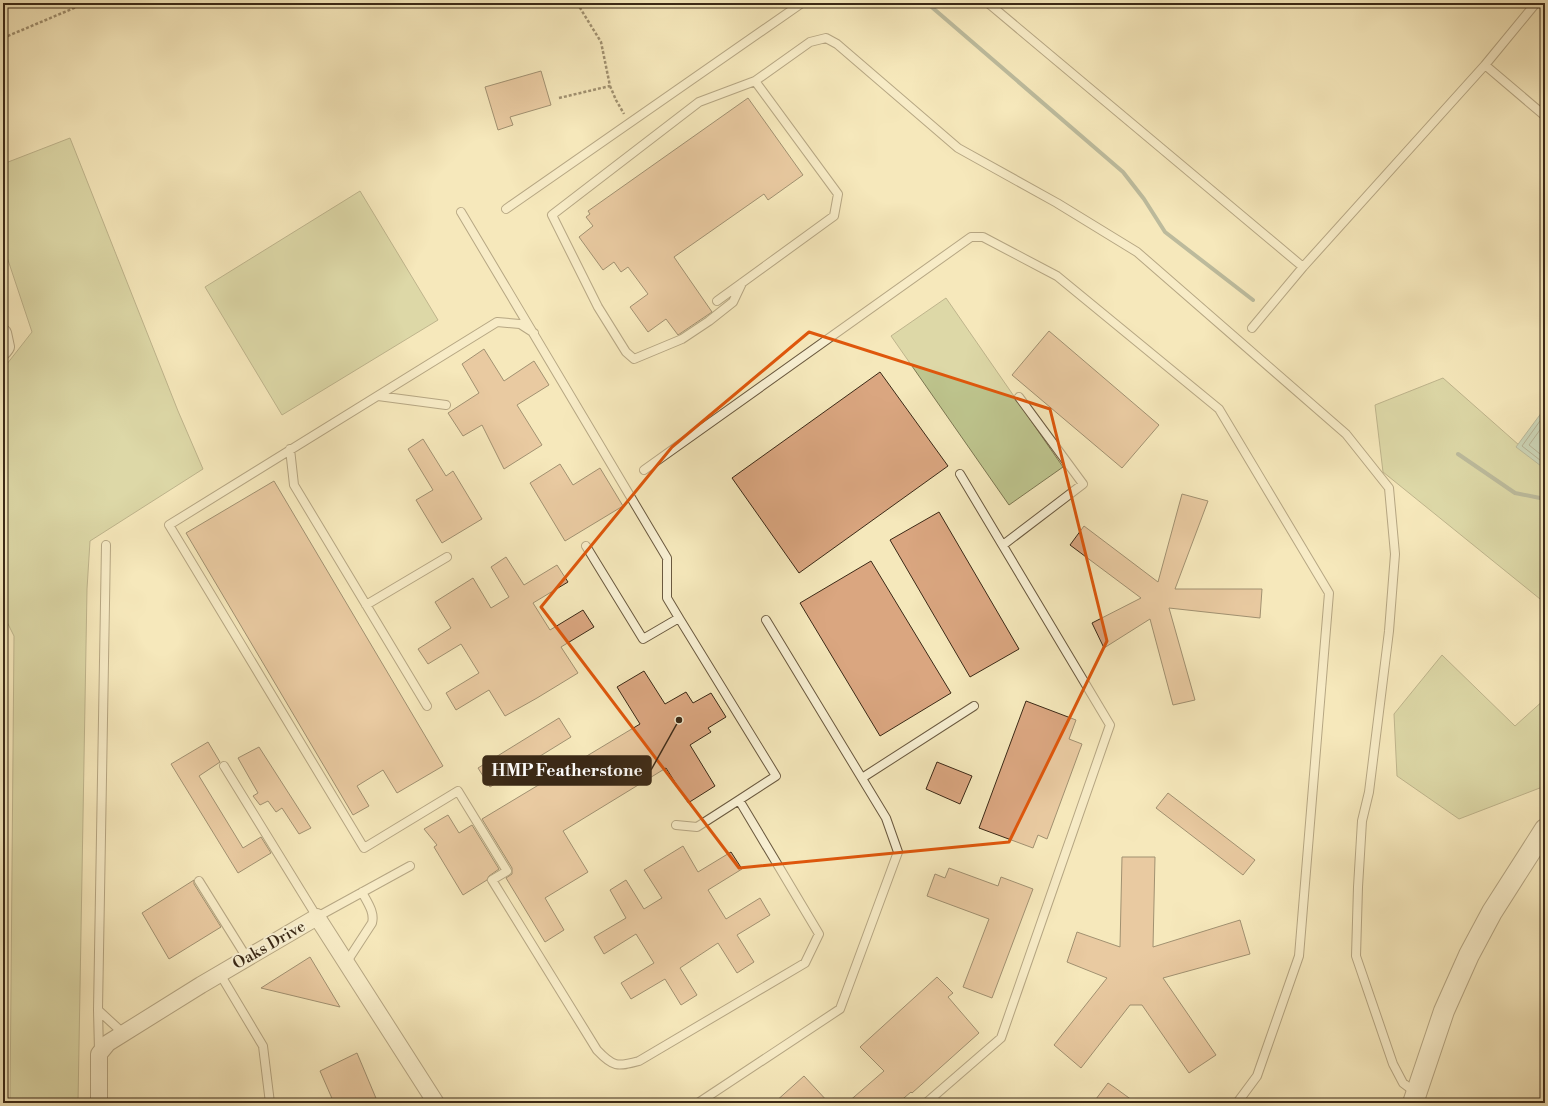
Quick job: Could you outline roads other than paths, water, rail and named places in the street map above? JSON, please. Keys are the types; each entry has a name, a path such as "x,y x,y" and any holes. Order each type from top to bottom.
{"street":[{"path":"3,333 6,347 3,352"},
{"path":"1414,1098 1444,1011 1469,955 1492,912 1545,830"},
{"name":"Oaks Drive","path":"99,1054 108,1043 123,1033 317,917 436,1103"},
{"path":"99,1054 99,1103"}],"lane":[{"path":"506,208 802,3"},
{"path":"988,3 1303,267"},
{"path":"1252,328 1303,267 1485,65 1536,3"},
{"path":"742,283 733,302 709,321 682,338 634,358 626,352 598,307 552,215 699,102 755,81 810,42 826,38 837,44 958,148 1057,203 1137,252 1346,434 1389,488 1395,554 1387,646 1369,792 1362,821 1356,956 1393,1064 1403,1083 1414,1098"},
{"path":"1485,65 1545,116"},
{"path":"717,300 834,216 838,194 755,81"},
{"path":"461,212 667,558 667,598 776,776 697,827 676,825"},
{"path":"644,470 971,237 983,237 1057,276 1219,409 1329,592 1300,956 1257,1076 1237,1103"},
{"path":"534,333 520,324 497,322 169,525 364,848 458,791 507,871 492,880 597,1050 608,1061 621,1066 639,1060 805,963 819,934 739,800"},
{"path":"378,396 446,405"},
{"path":"1003,545 1083,484 1019,397"},
{"path":"290,449 294,485 427,706"},
{"path":"926,1103 1001,1038 1110,725 960,474"},
{"path":"99,1054 98,1010 106,546"},
{"path":"586,546 644,639 679,618"},
{"path":"366,605 447,556"},
{"path":"698,1103 840,1009 898,852 886,818 766,620"},
{"path":"862,778 974,706"},
{"path":"224,766 317,917 410,866"},
{"path":"200,881 247,958"},
{"path":"346,963 372,924 374,917 362,892"},
{"path":"220,974 263,1046 270,1103"},
{"path":"98,1010 123,1033"}],"water":[{"path":"1545,408 1545,469 1516,447"}],"waterway":[{"path":"927,3 1123,172 1144,199 1165,232 1253,300"},
{"path":"1458,454 1515,493 1545,499"}],"place":[{"name":"HMP Featherstone","path":"679,720"}]}
